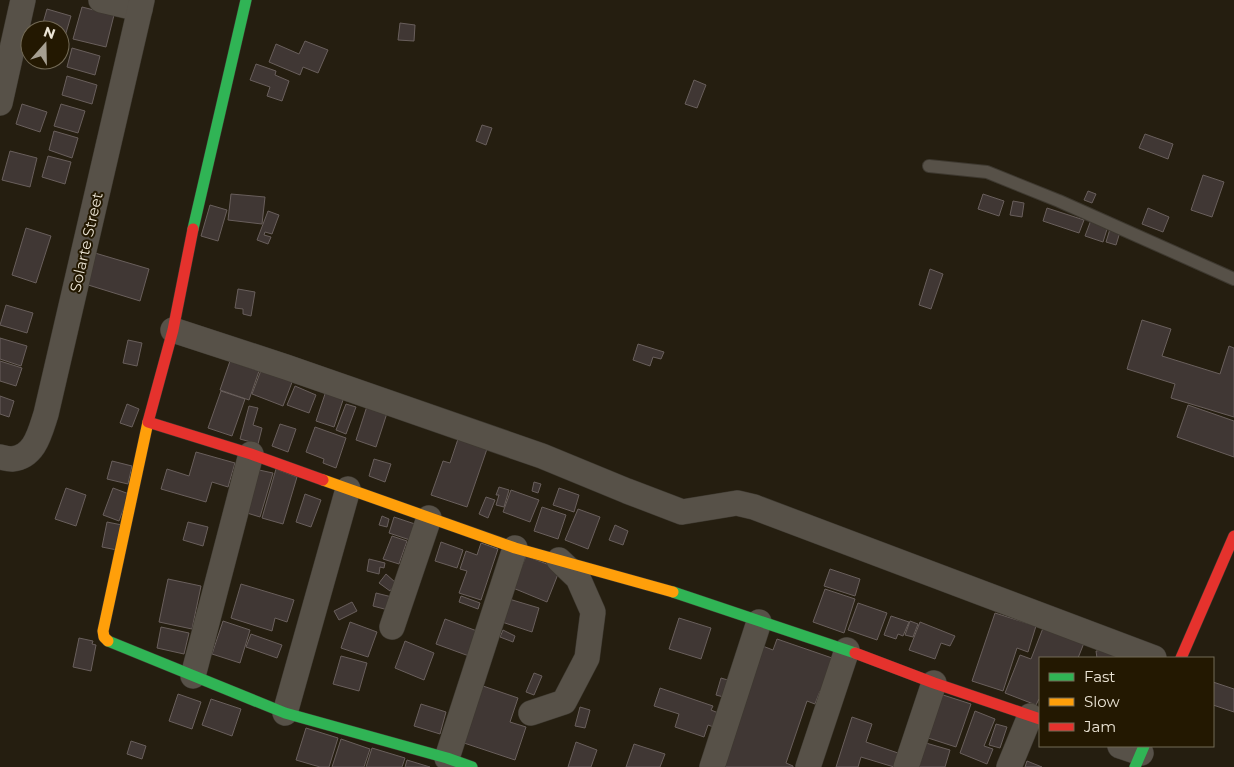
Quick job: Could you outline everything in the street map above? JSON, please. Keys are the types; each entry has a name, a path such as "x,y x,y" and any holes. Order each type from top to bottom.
{"street":[{"path":"0,103 23,0"},
{"path":"101,0 141,4"},
{"path":"246,0 196,216 173,330 148,422 103,631 104,637 109,642 285,713 448,758 472,767"},
{"name":"Solarte Street","path":"0,457 13,459 24,455 33,448 40,434 141,4"},
{"path":"173,330 286,366 542,456 682,512 737,503 754,507 1151,657"},
{"path":"148,422 251,454 515,548 682,595 848,650 934,683 1035,718 1009,767"},
{"path":"192,676 251,454"},
{"path":"285,713 348,490"},
{"path":"392,627 429,518"},
{"path":"1181,657 1234,536"},
{"path":"448,758 515,548"},
{"path":"532,713 564,702 587,658 593,612 578,578 559,560"},
{"path":"712,767 759,622"},
{"path":"808,767 848,650"},
{"path":"906,767 934,683"}],"lane":[{"path":"930,166 987,172 1059,201 1234,280"}],"building":[{"path":"82,7 114,15 106,47 73,39"},
{"path":"47,9 71,16 70,20 44,20"},
{"path":"400,23 415,25 414,41 398,40"},
{"path":"305,41 328,50 318,73 303,67 300,75 269,62 276,44 299,54"},
{"path":"72,48 100,56 95,75 70,68"},
{"path":"256,64 276,71 275,75 289,81 282,101 267,96 270,87 250,80"},
{"path":"67,76 97,85 92,104 62,95"},
{"path":"694,80 706,85 697,108 685,104"},
{"path":"22,104 47,112 40,132 16,124"},
{"path":"61,104 85,111 78,133 54,126"},
{"path":"482,125 492,128 486,145 476,141"},
{"path":"54,131 78,138 72,158 49,150"},
{"path":"1145,134 1173,144 1168,159 1139,148"},
{"path":"10,151 37,158 30,187 2,180"},
{"path":"48,156 71,162 65,184 42,177"},
{"path":"1203,175 1224,182 1212,217 1191,210"},
{"path":"1088,191 1096,194 1092,203 1084,200"},
{"path":"231,194 265,197 262,224 228,220"},
{"path":"983,194 1004,201 999,216 978,209"},
{"path":"1013,201 1024,203 1022,217 1010,215"},
{"path":"210,205 227,210 218,241 201,236"},
{"path":"1047,208 1084,220 1079,233 1043,221"},
{"path":"1148,208 1169,217 1163,232 1142,224"},
{"path":"268,211 279,215 272,234 265,232 264,235 271,237 268,244 257,240"},
{"path":"1091,220 1108,226 1103,242 1085,236"},
{"path":"26,228 51,236 36,283 12,275"},
{"path":"1110,229 1120,232 1116,245 1106,242"},
{"path":"95,253 149,269 140,301 85,284"},
{"path":"930,269 943,274 931,309 919,305"},
{"path":"238,289 255,292 251,316 243,314 243,309 235,308"},
{"path":"6,305 33,313 27,333 0,325"},
{"path":"1142,320 1171,329 1162,356 1220,374 1229,346 1234,348 1234,417 1171,398 1175,384 1127,369"},
{"path":"0,338 27,346 21,366 0,359"},
{"path":"128,340 142,343 137,366 123,363"},
{"path":"638,344 664,352 661,359 653,357 650,366 633,360"},
{"path":"0,361 22,368 16,386 0,381"},
{"path":"230,361 259,371 249,400 220,390"},
{"path":"263,365 294,377 283,406 252,394"},
{"path":"295,386 316,395 309,413 287,405"},
{"path":"221,391 245,399 232,436 208,428"},
{"path":"326,391 344,397 334,427 316,421"},
{"path":"0,396 14,401 9,417 0,414"},
{"path":"368,403 388,410 376,447 356,440"},
{"path":"127,404 139,409 132,427 120,423"},
{"path":"346,404 356,407 346,434 336,430"},
{"path":"1188,405 1234,421 1234,457 1177,437"},
{"path":"249,406 258,408 253,425 262,428 258,444 240,439"},
{"path":"280,424 296,429 288,452 272,446"},
{"path":"315,427 346,438 336,468 323,463 324,459 306,452"},
{"path":"459,436 488,446 467,507 431,495 443,461 450,463"},
{"path":"196,452 235,463 228,487 212,482 206,502 161,489 167,469 189,476"},
{"path":"374,459 391,464 385,482 369,476"},
{"path":"112,461 132,466 128,484 107,479"},
{"path":"276,469 297,477 283,524 262,518"},
{"path":"259,470 273,473 260,517 247,513"},
{"path":"534,482 541,484 538,493 532,491"},
{"path":"499,487 509,490 504,507 496,505 499,495 496,495"},
{"path":"66,488 86,495 76,526 55,519"},
{"path":"113,488 129,494 119,521 103,515"},
{"path":"559,488 579,495 574,512 553,505"},
{"path":"511,490 539,500 530,522 503,512"},
{"path":"305,494 321,500 311,527 296,522"},
{"path":"486,497 495,500 488,518 479,514"},
{"path":"542,507 566,515 558,539 534,531"},
{"path":"578,509 600,517 588,549 565,540"},
{"path":"382,516 389,519 387,527 379,525"},
{"path":"394,517 418,525 413,541 389,533"},
{"path":"107,522 122,525 117,550 102,547"},
{"path":"188,522 208,527 203,546 183,540"},
{"path":"615,525 628,531 623,545 609,540"},
{"path":"392,536 407,541 399,564 383,559"},
{"path":"441,542 463,550 457,568 435,561"},
{"path":"481,543 498,549 481,600 459,593 467,571 460,569 466,551 477,555"},
{"path":"526,556 560,569 547,602 513,588"},
{"path":"369,559 385,563 384,568 380,567 379,574 367,571"},
{"path":"830,569 860,579 855,596 824,586"},
{"path":"386,574 396,583 390,591 379,583"},
{"path":"168,579 201,586 192,629 159,622"},
{"path":"241,584 294,600 287,622 275,618 272,631 231,618"},
{"path":"825,589 855,599 844,633 813,622"},
{"path":"376,593 392,597 388,610 373,606"},
{"path":"461,596 480,603 478,609 459,602"},
{"path":"509,599 539,608 532,632 502,622"},
{"path":"352,602 357,611 339,620 334,611"},
{"path":"858,603 887,613 877,640 848,630"},
{"path":"995,613 1036,626 1028,652 1017,648 1003,691 972,681"},
{"path":"891,616 909,622 903,636 898,634 896,639 884,635"},
{"path":"679,618 711,628 701,659 669,649"},
{"path":"445,619 477,631 469,656 436,644"},
{"path":"223,621 250,630 240,663 212,654"},
{"path":"910,621 918,624 913,637 905,635"},
{"path":"350,622 377,632 368,657 341,648"},
{"path":"920,622 955,636 950,646 941,643 935,659 909,650"},
{"path":"161,627 189,633 184,654 157,648"},
{"path":"1043,628 1084,643 1078,657 1039,657 1039,699 1036,705 1005,693 1020,655 1031,659"},
{"path":"503,630 515,636 513,642 500,637"},
{"path":"251,634 282,645 277,658 246,647"},
{"path":"79,638 93,641 92,644 96,645 91,671 73,667"},
{"path":"777,639 835,659 823,692 820,691 815,704 807,701 786,763 793,767 719,767 760,645 773,650"},
{"path":"405,641 434,653 424,680 395,668"},
{"path":"1116,648 1117,657 1097,657 1096,651"},
{"path":"341,656 367,663 359,691 333,684"},
{"path":"534,673 542,676 534,695 526,692"},
{"path":"721,678 731,681 727,698 716,695"},
{"path":"1214,682 1234,689 1234,712 1214,705"},
{"path":"483,686 518,698 510,722 526,727 515,760 464,743"},
{"path":"660,688 713,706 711,710 721,714 716,728 708,725 704,737 675,727 679,714 654,706"},
{"path":"178,694 201,702 192,729 169,721"},
{"path":"940,694 971,704 956,747 925,737"},
{"path":"211,699 241,709 232,736 202,725"},
{"path":"421,704 446,712 440,734 414,726"},
{"path":"580,707 590,710 585,728 575,726"},
{"path":"975,711 995,719 984,746 993,749 987,764 960,753"},
{"path":"852,717 872,724 866,742 898,753 894,767 861,757 858,767 836,767"},
{"path":"996,724 1007,727 1000,748 989,745"},
{"path":"306,728 338,738 329,767 320,767 296,760"},
{"path":"341,739 370,749 364,767 332,767"},
{"path":"131,741 146,746 142,759 127,754"},
{"path":"576,742 597,750 591,767 568,767"},
{"path":"926,743 950,750 945,767 919,767"},
{"path":"634,744 665,754 660,767 626,767"},
{"path":"372,748 405,758 402,767 366,767"},
{"path":"407,760 430,767 405,767"},
{"path":"1027,761 1042,767 1025,767"}],"traffic: fast":[{"path":"193,229 246,0"},
{"path":"673,592 855,653"},
{"path":"108,641 285,713 447,758 472,767"},
{"path":"1135,767 1144,747"}],"traffic: slow":[{"path":"108,641 104,637 103,631 148,422"},
{"path":"323,480 515,548 673,592"}],"traffic: jam":[{"path":"193,229 173,330 148,422 251,454 323,480"},
{"path":"1181,657 1234,536"},
{"path":"855,653 934,683 1039,719"}]}
